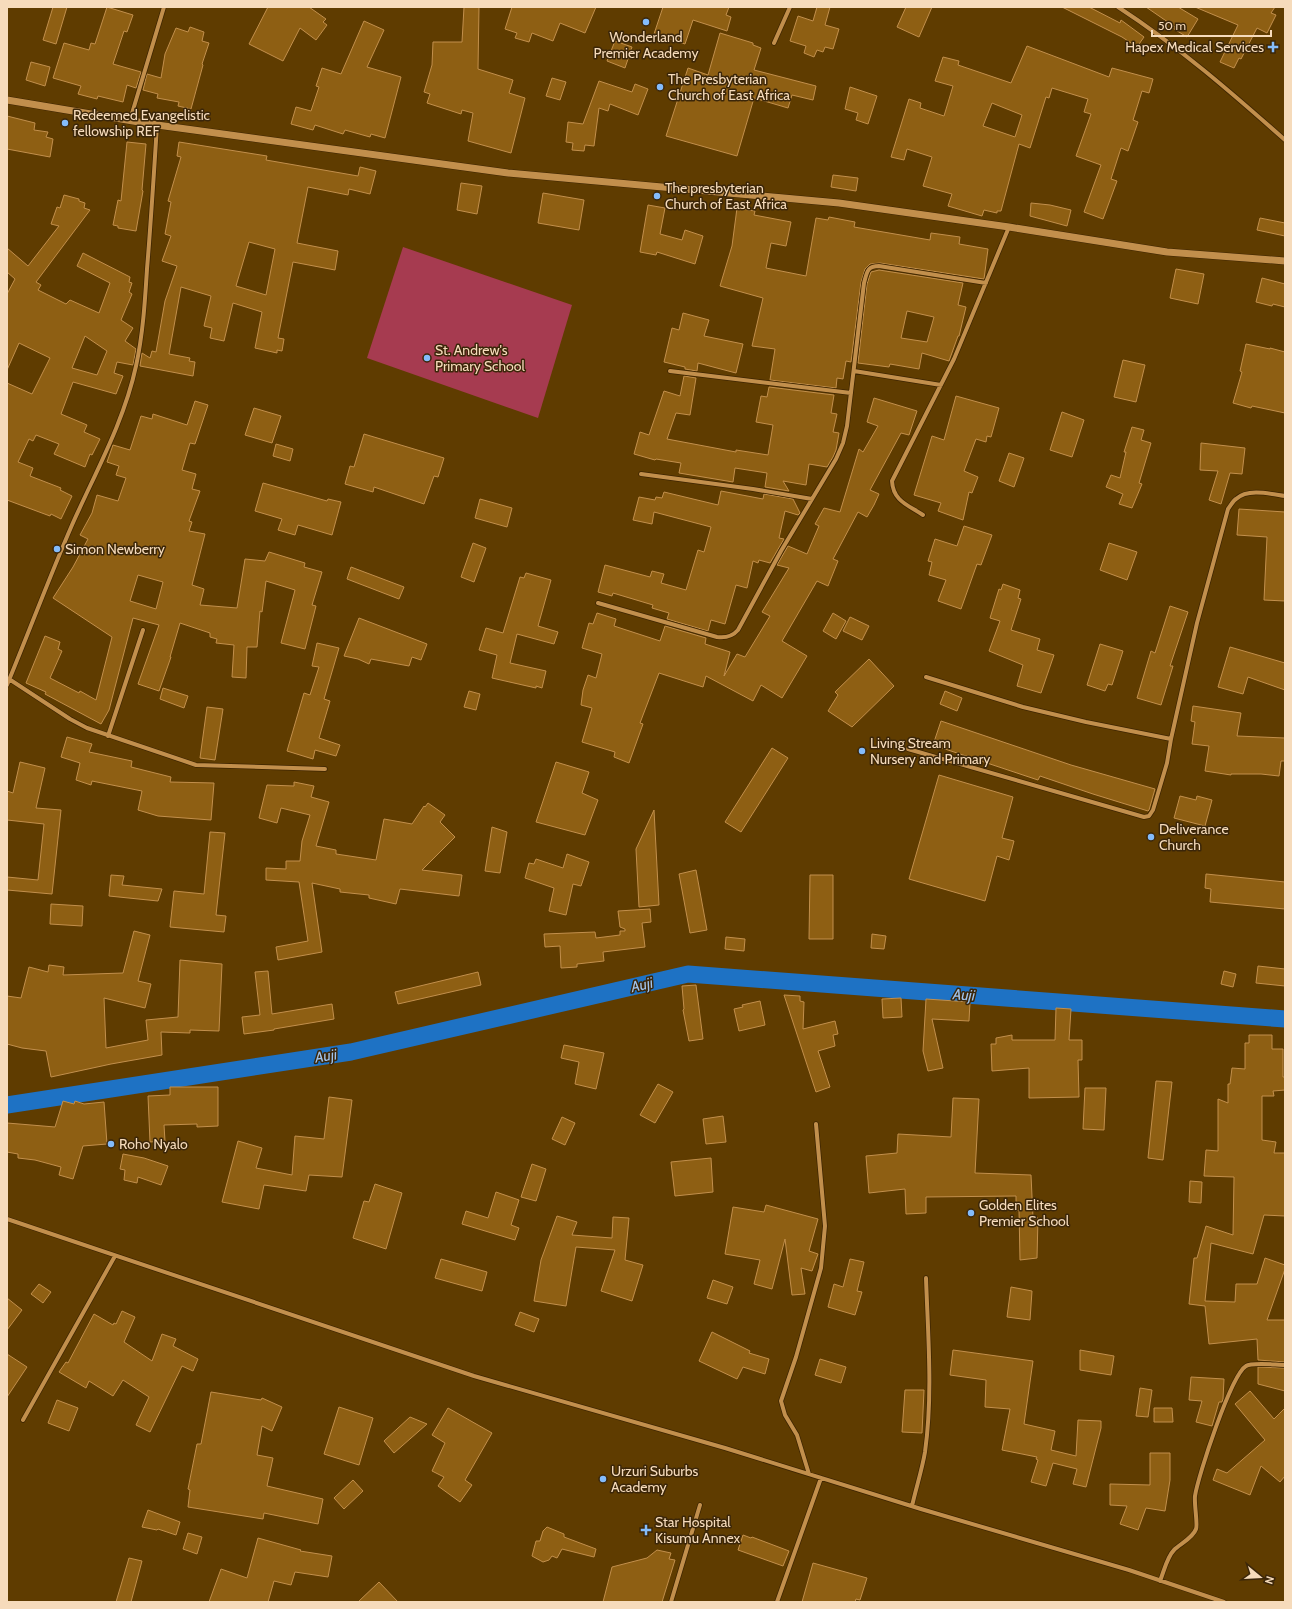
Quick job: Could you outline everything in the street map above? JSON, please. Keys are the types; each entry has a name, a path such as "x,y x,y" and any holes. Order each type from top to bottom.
{"street":[{"path":"130,120 164,7"},
{"path":"774,43 790,7"},
{"path":"1118,7 1177,48 1250,108 1285,140"},
{"path":"7,100 157,125 508,173 839,203 1009,227 1167,252 1285,261"},
{"path":"7,685 60,553 107,451 125,403 136,367 146,291 157,125"},
{"path":"923,515 897,498 892,481 954,359 1009,227"},
{"path":"598,603 717,637 724,638 730,636 738,630 781,551 836,459 843,443 847,426 864,283 868,270 872,266 986,283"},
{"path":"670,371 851,393"},
{"path":"854,371 941,385"},
{"path":"641,474 753,489 812,499"},
{"path":"908,749 1144,817 1149,816 1153,810 1166,763 1197,623 1228,508 1243,494 1258,493 1285,496"},
{"path":"108,736 143,630"},
{"path":"926,677 1023,707 1086,722 1171,739"},
{"path":"9,679 70,719 87,728 196,765 325,769"},
{"path":"809,1474 797,1435 785,1415 781,1401 796,1357 820,1268 825,1226 816,1124"},
{"path":"7,1219 474,1376 809,1474 1160,1581 1224,1602"},
{"path":"23,1420 115,1256"},
{"path":"912,1506 925,1453 929,1411 926,1278"},
{"path":"1160,1581 1172,1551 1197,1528 1195,1496 1205,1459 1230,1393 1241,1370 1247,1365 1285,1365"},
{"path":"777,1602 821,1478"},
{"path":"671,1602 700,1505"}],"shaded area":[{"path":"403,247 572,305 538,418 367,358"}],"building":[{"path":"53,7 67,7 56,44 43,40"},
{"path":"107,7 133,15 127,32 124,31 113,64 141,72 136,88 127,85 123,102 98,96 97,99 78,94 81,86 53,78 64,43 89,50 91,43 95,44"},
{"path":"268,7 309,7 326,19 323,22 327,25 316,40 300,28 283,61 249,44"},
{"path":"464,7 479,7 478,69 513,80 509,93 525,98 511,153 468,141 473,113 462,110 461,114 427,103 430,94 424,92 432,65 433,42 462,42"},
{"path":"512,7 596,7 585,33 560,23 553,41 532,33 529,42 515,38 517,33 505,29"},
{"path":"663,7 729,7 726,15 731,17 727,31 693,20 685,44 654,34"},
{"path":"817,7 830,7 825,25 839,29 833,49 825,47 823,52 817,50 814,57 804,53 806,46 790,41 798,16 813,21"},
{"path":"906,7 932,7 919,37 897,27"},
{"path":"1062,7 1089,7 1120,23 1121,20 1144,37 1137,47 1122,37"},
{"path":"1146,7 1178,7 1198,19 1187,37 1174,29 1175,27"},
{"path":"1195,7 1275,7 1271,13 1276,15 1267,33 1257,28 1241,59 1239,58 1234,68 1220,62 1238,25"},
{"path":"364,21 384,30 367,67 401,77 385,138 371,134 370,137 345,130 343,134 315,125 313,130 291,124 296,107 311,111 319,87 316,86 322,68 341,74"},
{"path":"190,27 204,32 202,41 209,43 202,64 203,65 191,109 178,106 179,102 157,98 158,94 143,90 147,74 161,78 165,54 176,28 188,32"},
{"path":"720,33 753,43 753,45 761,48 754,70 816,86 813,100 792,95 788,108 754,98 737,156 666,136 688,68 708,75"},
{"path":"615,41 632,47 625,68 607,61"},
{"path":"1027,46 1109,77 1112,68 1153,79 1149,93 1142,91 1133,120 1138,122 1128,151 1121,148 1111,179 1117,181 1103,219 1084,212 1101,165 1076,156 1091,114 1084,112 1088,99 1052,88 1049,98 1046,97 1030,148 1019,144 1001,211 997,211 997,213 984,210 982,216 948,206 952,194 923,186 932,157 907,149 904,160 891,157 909,99 921,103 920,108 944,116 953,86 935,81 943,57 959,61 958,65 1011,83","holes":["992,103 1022,115 1015,137 983,126"]},
{"path":"31,62 50,67 45,86 26,80"},
{"path":"552,78 566,82 560,100 546,96"},
{"path":"599,81 632,92 635,84 648,89 638,115 610,104 608,111 599,108 594,146 585,145 584,151 572,150 573,143 566,142 568,122 583,124"},
{"path":"850,87 877,96 868,124 856,120 858,113 845,109"},
{"path":"7,116 35,123 34,130 48,132 46,137 53,139 50,157 7,149"},
{"path":"127,142 146,144 143,191 136,231 118,228 118,226 113,225 118,200 121,201"},
{"path":"179,142 267,156 266,160 358,176 360,167 376,171 370,194 349,189 348,195 308,187 297,243 338,251 335,270 293,262 278,338 284,339 282,351 277,350 277,353 255,348 262,312 233,303 224,341 210,338 212,328 204,326 211,296 181,287 169,354 190,358 189,361 195,362 193,376 140,366 142,353 150,358 152,351 156,352 165,301 177,266 162,261 171,236 165,234 171,202 168,201 181,157 177,156","holes":["249,242 275,249 266,295 236,286"]},
{"path":"833,175 858,178 856,191 831,187"},
{"path":"461,183 482,186 477,214 457,210"},
{"path":"543,193 584,200 579,230 538,223"},
{"path":"64,195 79,199 79,201 85,203 84,208 90,210 36,282 41,285 38,290 66,304 70,300 99,313 110,283 77,266 83,253 130,277 129,282 132,283 129,292 132,294 121,320 133,328 125,341 136,349 133,365 117,362 114,373 123,376 116,394 73,382 61,414 87,425 84,432 100,439 92,455 90,454 85,467 54,454 59,444 36,435 33,441 29,439 18,462 33,468 30,476 61,488 60,490 72,496 61,519 51,514 50,516 7,500 7,383 32,394 50,358 19,343 7,370 7,294 15,279 7,272 7,248 28,266 59,226 51,224 57,207 60,208","holes":["85,336 107,351 97,375 72,368"]},
{"path":"1031,203 1050,205 1071,210 1067,226 1030,216"},
{"path":"648,205 665,208 660,234 682,240 685,230 703,236 695,264 657,252 656,255 640,252"},
{"path":"737,208 755,211 754,215 791,222 786,246 771,243 766,268 806,276 816,218 828,220 829,217 855,222 854,227 930,240 931,233 960,237 959,244 988,249 984,279 880,263 870,264 865,269 861,282 851,362 846,361 843,379 837,378 836,388 770,380 775,349 752,346 763,298 720,286 732,246"},
{"path":"1260,218 1285,223 1285,236 1257,230"},
{"path":"1176,269 1204,274 1198,304 1170,298"},
{"path":"879,270 963,283 958,305 966,307 959,336 949,361 922,353 919,369 890,364 889,367 858,363 867,284 871,272","holes":["907,311 934,317 927,342 901,338"]},
{"path":"1262,278 1285,284 1285,307 1273,304 1272,306 1256,302"},
{"path":"683,313 709,320 704,336 743,344 736,373 698,363 697,371 685,369 685,367 664,362 672,328 679,330"},
{"path":"1246,344 1285,352 1285,413 1252,406 1251,408 1233,403 1242,372 1240,371"},
{"path":"1123,360 1145,365 1136,402 1114,397"},
{"path":"684,376 696,378 690,415 676,413 667,439 736,452 736,450 768,455 773,425 756,422 761,396 767,397 769,387 834,395 831,413 837,414 833,432 839,433 836,450 833,457 827,467 809,464 806,485 783,481 789,491 765,487 767,473 735,468 733,482 679,473 681,463 655,460 634,454 640,432 649,435 664,391 680,396"},
{"path":"956,396 999,408 991,437 987,436 986,442 976,439 964,471 978,477 972,493 969,492 963,520 938,511 941,503 914,495 932,436 944,440"},
{"path":"874,398 917,411 909,435 901,433 870,490 879,494 874,505 867,517 858,512 833,559 838,561 828,586 817,581 782,641 807,656 782,698 761,685 753,701 706,676 703,687 659,673 640,723 643,724 629,763 614,757 615,752 582,742 592,708 581,705 583,690 588,675 596,678 602,654 582,648 589,623 593,624 597,613 616,619 614,626 660,641 665,626 706,638 705,644 730,652 724,676 737,654 745,657 770,616 762,612 789,568 777,565 788,546 807,554 819,526 815,524 824,508 840,512 859,449 863,452 878,426 867,422"},
{"path":"195,401 208,405 195,444 190,443 182,470 196,474 192,489 200,491 189,521 192,522 189,531 205,534 192,585 204,589 200,605 237,608 245,559 265,561 269,552 305,563 304,567 322,572 312,605 316,606 305,649 281,643 295,590 266,581 262,612 260,611 257,647 247,647 246,678 232,677 234,645 216,643 217,639 210,637 210,633 180,623 171,657 159,691 138,684 159,625 133,618 109,710 101,724 45,694 46,692 26,683 45,636 60,642 58,649 62,651 50,678 79,693 80,691 96,700 112,637 53,598 73,567 88,539 80,535 92,513 97,495 118,501 126,478 116,475 119,466 107,462 113,445 130,450 141,416 152,419 153,414 187,425","holes":["138,575 163,582 156,609 130,601"]},
{"path":"254,408 281,416 272,443 245,435"},
{"path":"1062,412 1084,420 1072,457 1050,450"},
{"path":"1132,427 1144,430 1141,440 1151,443 1139,483 1142,484 1132,508 1119,504 1123,494 1106,487 1111,475 1120,478 1126,452 1124,452"},
{"path":"364,434 444,458 438,477 434,476 424,504 374,487 373,492 345,484 350,466 354,467"},
{"path":"1201,443 1245,448 1242,474 1230,473 1221,504 1209,500 1218,471 1200,470"},
{"path":"276,444 293,449 290,461 273,456"},
{"path":"1009,453 1024,458 1014,487 999,481"},
{"path":"263,483 327,501 328,499 341,502 332,535 298,525 295,535 278,530 282,519 255,511"},
{"path":"721,491 763,499 764,494 793,499 800,513 798,515 785,511 779,538 784,539 770,563 759,560 758,563 753,561 747,588 736,585 725,624 711,620 708,631 667,619 669,613 652,608 653,605 613,593 612,596 598,592 605,565 650,577 652,571 664,574 661,583 686,590 698,550 704,552 711,527 654,512 652,524 633,520 639,497 655,500 656,497 662,498 664,492 718,505"},
{"path":"480,499 512,508 507,527 475,518"},
{"path":"1239,509 1285,512 1285,601 1264,600 1267,537 1237,535"},
{"path":"964,526 992,535 981,565 977,564 961,609 938,601 946,580 929,575 932,562 928,561 935,539 957,546"},
{"path":"473,543 486,548 474,582 461,577"},
{"path":"1109,543 1137,552 1127,580 1100,570"},
{"path":"351,567 404,587 399,599 347,579"},
{"path":"526,573 551,580 538,626 558,632 554,644 517,634 510,663 546,671 542,688 492,678 497,655 479,650 486,628 503,633 520,577 524,578"},
{"path":"1003,584 1020,590 1018,598 1021,599 1011,630 1040,639 1037,650 1054,655 1041,693 1017,686 1023,665 989,651 1000,621 990,618 999,589 1001,590"},
{"path":"1170,606 1188,612 1170,666 1173,666 1161,705 1137,698 1151,651 1155,653"},
{"path":"833,613 846,621 836,639 823,631"},
{"path":"850,617 869,626 862,640 843,631"},
{"path":"359,618 427,644 421,660 412,657 409,666 371,659 369,664 358,659 344,656"},
{"path":"317,643 339,648 324,699 330,701 319,738 340,745 336,756 315,750 313,759 287,751 304,693 310,695 319,667 312,666"},
{"path":"1100,644 1123,651 1112,685 1108,684 1105,691 1087,685"},
{"path":"1230,647 1285,663 1285,690 1248,677 1243,694 1218,687"},
{"path":"869,659 894,686 852,727 828,711 838,695 835,692"},
{"path":"163,688 188,696 184,708 160,699"},
{"path":"469,691 480,694 476,710 464,707"},
{"path":"945,691 962,698 957,711 940,704"},
{"path":"1193,706 1241,713 1237,736 1285,738 1285,761 1281,761 1279,776 1261,774 1231,775 1205,771 1209,746 1192,744 1195,722 1191,721"},
{"path":"207,707 223,709 215,760 200,758"},
{"path":"941,721 1071,765 1155,789 1149,810 1148,811 1093,794 1040,776 1038,780 933,745"},
{"path":"67,737 92,744 89,752 132,761 131,767 171,777 170,782 214,783 211,820 158,816 138,810 142,791 92,781 91,785 76,780 80,763 61,757"},
{"path":"772,748 788,758 741,832 725,822"},
{"path":"20,762 45,768 36,808 61,810 52,894 7,890 7,877 38,880 44,824 7,820 7,791 13,793"},
{"path":"556,762 589,772 582,793 598,800 585,835 536,822"},
{"path":"939,775 1013,797 1002,838 1014,841 1009,860 997,856 985,901 909,879"},
{"path":"294,782 314,786 311,797 329,802 316,846 336,850 336,854 376,860 384,819 412,824 424,806 425,807 428,803 445,815 440,822 455,837 422,870 462,875 459,896 400,889 396,904 369,898 369,895 340,892 340,889 312,883 322,952 278,960 276,947 308,941 299,882 266,880 266,868 286,869 286,861 300,861 302,841 310,815 281,808 277,823 259,818 267,785 294,786"},
{"path":"1180,796 1196,800 1197,796 1212,800 1205,826 1174,818"},
{"path":"654,810 659,905 639,907 636,849"},
{"path":"492,827 507,832 500,873 485,871"},
{"path":"210,832 225,833 216,915 226,916 224,932 170,927 174,891 204,894"},
{"path":"567,854 589,862 581,886 573,884 566,915 549,911 554,888 525,878 529,863 534,864 536,859 563,868"},
{"path":"696,870 707,930 690,933 679,874"},
{"path":"1206,874 1285,882 1285,909 1210,902 1211,889 1205,888"},
{"path":"111,875 124,876 122,885 162,889 158,901 109,896"},
{"path":"810,875 833,875 833,939 809,939"},
{"path":"51,904 83,906 82,926 50,924"},
{"path":"650,909 651,922 642,923 645,947 603,952 604,961 577,964 577,967 561,968 560,946 545,947 544,934 595,932 596,938 620,935 620,931 625,931 625,929 620,927 618,911"},
{"path":"134,931 150,935 138,981 151,984 145,1008 104,998 106,1048 148,1040 146,1020 178,1017 180,960 222,964 219,1031 190,1030 190,1033 161,1032 162,1055 51,1077 46,1051 22,1048 7,1044 7,996 21,998 29,967 48,972 49,965 64,967 63,975 123,973"},
{"path":"872,934 886,936 884,949 871,948"},
{"path":"726,937 745,939 744,951 725,949"},
{"path":"1258,966 1285,969 1285,986 1256,983"},
{"path":"268,971 272,1014 332,1004 334,1019 244,1034 242,1017 260,1015 255,972"},
{"path":"1224,971 1236,974 1233,987 1221,984"},
{"path":"478,972 481,985 398,1004 395,992"},
{"path":"696,985 703,1039 689,1041 683,1010 682,986"},
{"path":"784,995 800,996 800,1001 804,1002 803,1029 835,1021 838,1034 833,1035 835,1046 818,1051 830,1087 816,1092"},
{"path":"901,998 902,1017 883,1018 882,999"},
{"path":"926,999 970,1002 969,1021 932,1019 943,1068 928,1071 923,1051"},
{"path":"760,1001 765,1025 739,1031 734,1009 743,1007 742,1005"},
{"path":"1056,1008 1071,1009 1069,1040 1082,1040 1082,1060 1078,1060 1079,1097 1029,1098 1029,1068 992,1071 991,1044 996,1044 996,1038 1012,1035 1012,1040 1055,1040"},
{"path":"1249,1035 1272,1035 1272,1049 1283,1049 1283,1077 1285,1077 1285,1090 1273,1091 1274,1096 1262,1096 1262,1140 1276,1142 1274,1153 1285,1153 1285,1216 1264,1215 1253,1254 1211,1243 1205,1301 1235,1302 1236,1284 1257,1284 1265,1258 1285,1265 1285,1269 1267,1320 1285,1320 1285,1362 1258,1360 1257,1339 1209,1344 1205,1306 1189,1304 1194,1258 1197,1258 1206,1226 1233,1235 1234,1177 1204,1176 1206,1150 1218,1151 1218,1099 1228,1103 1228,1084 1230,1084 1232,1068 1245,1069 1245,1043 1249,1043"},
{"path":"564,1045 604,1053 596,1089 575,1084 579,1062 561,1058"},
{"path":"1156,1081 1172,1082 1163,1160 1148,1158"},
{"path":"658,1084 673,1092 655,1123 640,1115"},
{"path":"170,1087 218,1087 218,1126 197,1127 197,1124 164,1125 165,1141 150,1142 148,1096 170,1095"},
{"path":"1085,1088 1106,1088 1104,1130 1083,1129"},
{"path":"329,1097 352,1100 342,1177 309,1175 306,1191 264,1185 259,1209 222,1202 238,1141 262,1148 256,1168 292,1175 295,1136 324,1139"},
{"path":"953,1098 979,1099 975,1173 1031,1175 1033,1218 1038,1218 1037,1258 1020,1260 1019,1210 1016,1211 1016,1196 926,1197 926,1213 906,1214 905,1189 869,1193 866,1156 897,1153 898,1134 951,1137"},
{"path":"63,1101 74,1104 75,1101 84,1104 104,1102 107,1144 83,1146 73,1179 59,1175 61,1167 35,1160 18,1158 18,1154 7,1152 7,1123 55,1127"},
{"path":"723,1116 726,1142 706,1144 703,1119"},
{"path":"562,1117 575,1123 565,1145 552,1139"},
{"path":"123,1154 144,1158 168,1166 161,1185 138,1177 137,1183 124,1180 125,1170 120,1169"},
{"path":"711,1158 713,1192 675,1196 671,1162"},
{"path":"532,1164 546,1169 536,1201 521,1197"},
{"path":"1190,1181 1202,1182 1201,1203 1189,1202"},
{"path":"375,1184 402,1193 386,1249 353,1238 364,1201 369,1202"},
{"path":"496,1192 519,1200 511,1225 519,1228 515,1240 462,1224 466,1211 488,1218"},
{"path":"766,1205 818,1219 809,1251 818,1254 812,1271 801,1268 805,1294 792,1295 785,1239 772,1289 754,1284 760,1260 725,1254 733,1207 764,1212"},
{"path":"557,1216 577,1222 572,1235 612,1238 613,1217 629,1218 625,1260 643,1265 632,1301 601,1291 615,1250 576,1247 566,1306 534,1301 541,1260"},
{"path":"441,1259 487,1272 482,1291 435,1278"},
{"path":"850,1259 864,1262 857,1291 862,1292 855,1315 828,1307 834,1284 843,1287"},
{"path":"713,1280 733,1287 727,1304 707,1298"},
{"path":"39,1284 51,1292 43,1303 31,1294"},
{"path":"1011,1287 1032,1291 1030,1320 1007,1317"},
{"path":"7,1298 22,1310 7,1330"},
{"path":"122,1311 135,1317 124,1342 152,1361 162,1334 176,1339 173,1346 198,1359 193,1371 182,1366 150,1432 136,1425 149,1397 123,1380 113,1396 89,1381 86,1388 59,1372 66,1362 68,1363 94,1314 113,1325 114,1323 116,1324"},
{"path":"520,1312 539,1319 534,1332 515,1325"},
{"path":"712,1332 750,1351 749,1353 769,1359 765,1374 743,1367 737,1379 699,1361"},
{"path":"953,1350 1033,1361 1024,1424 1055,1431 1051,1450 1076,1456 1078,1420 1101,1421 1101,1428 1086,1487 1073,1484 1077,1469 1053,1463 1046,1486 1031,1482 1038,1460 1036,1459 1037,1457 1002,1450 1010,1409 985,1407 986,1380 950,1375"},
{"path":"1080,1350 1114,1356 1111,1375 1080,1370"},
{"path":"7,1354 27,1367 7,1397"},
{"path":"820,1359 846,1367 841,1383 815,1375"},
{"path":"1258,1367 1285,1368 1285,1391 1258,1384"},
{"path":"1191,1377 1224,1379 1223,1399 1222,1402 1219,1402 1212,1426 1196,1422 1202,1401 1189,1400"},
{"path":"1140,1388 1152,1390 1148,1417 1136,1416"},
{"path":"905,1390 924,1390 922,1433 902,1432"},
{"path":"1250,1391 1274,1419 1285,1408 1285,1476 1280,1482 1261,1466 1250,1495 1213,1480 1217,1469 1227,1473 1265,1440 1235,1404"},
{"path":"211,1392 261,1400 262,1398 282,1407 272,1431 262,1426 257,1455 273,1458 267,1486 323,1499 318,1524 264,1513 263,1519 188,1507 190,1490 188,1489 197,1444 201,1444"},
{"path":"57,1400 78,1408 69,1431 48,1423"},
{"path":"339,1407 373,1418 359,1465 324,1454"},
{"path":"448,1408 492,1433 465,1480 472,1485 460,1502 438,1486 444,1477 432,1471 445,1443 432,1435"},
{"path":"1154,1408 1172,1408 1173,1422 1154,1422"},
{"path":"410,1417 427,1424 394,1453 384,1441"},
{"path":"1150,1453 1170,1453 1170,1480 1165,1511 1146,1508 1138,1530 1120,1524 1127,1506 1110,1505 1110,1484 1150,1485"},
{"path":"353,1480 363,1491 344,1509 334,1498"},
{"path":"148,1510 180,1522 176,1535 158,1529 142,1527"},
{"path":"547,1527 564,1534 564,1537 596,1549 594,1557 562,1549 557,1558 552,1556 549,1560 543,1562 532,1556 536,1541 540,1541 543,1531"},
{"path":"188,1533 202,1537 197,1554 183,1549"},
{"path":"743,1535 789,1551 783,1566 738,1550"},
{"path":"258,1538 301,1550 300,1551 332,1556 328,1577 295,1572 291,1585 274,1581 268,1602 209,1602 221,1569 247,1578"},
{"path":"657,1550 671,1553 669,1559 675,1560 662,1602 603,1602 612,1567 647,1558"},
{"path":"129,1558 142,1561 131,1602 116,1602"},
{"path":"813,1563 867,1578 860,1600 856,1599 855,1602 802,1602"},
{"path":"379,1582 398,1602 358,1602"}],"waterway":[{"name":"Auji","path":"7,1105 351,1052 688,974 1285,1019"}],"place":[{"name":"Wonderland Premier Academy","path":"646,22"},
{"name":"Hapex Medical Services","path":"1273,47"},
{"name":"The Presbyterian Church of East Africa","path":"660,87"},
{"name":"Redeemed Evangelistic fellowship REF","path":"65,123"},
{"name":"The presbyterian Church of East Africa","path":"657,196"},
{"name":"St. Andrew's Primary School","path":"427,358"},
{"name":"Simon Newberry","path":"57,549"},
{"name":"Living Stream Nursery and Primary","path":"862,751"},
{"name":"Deliverance Church","path":"1151,837"},
{"name":"Roho Nyalo","path":"111,1144"},
{"name":"Golden Elites Premier School","path":"971,1213"},
{"name":"Urzuri Suburbs Academy","path":"603,1479"},
{"name":"Star Hospital Kisumu Annex","path":"646,1530"}]}
